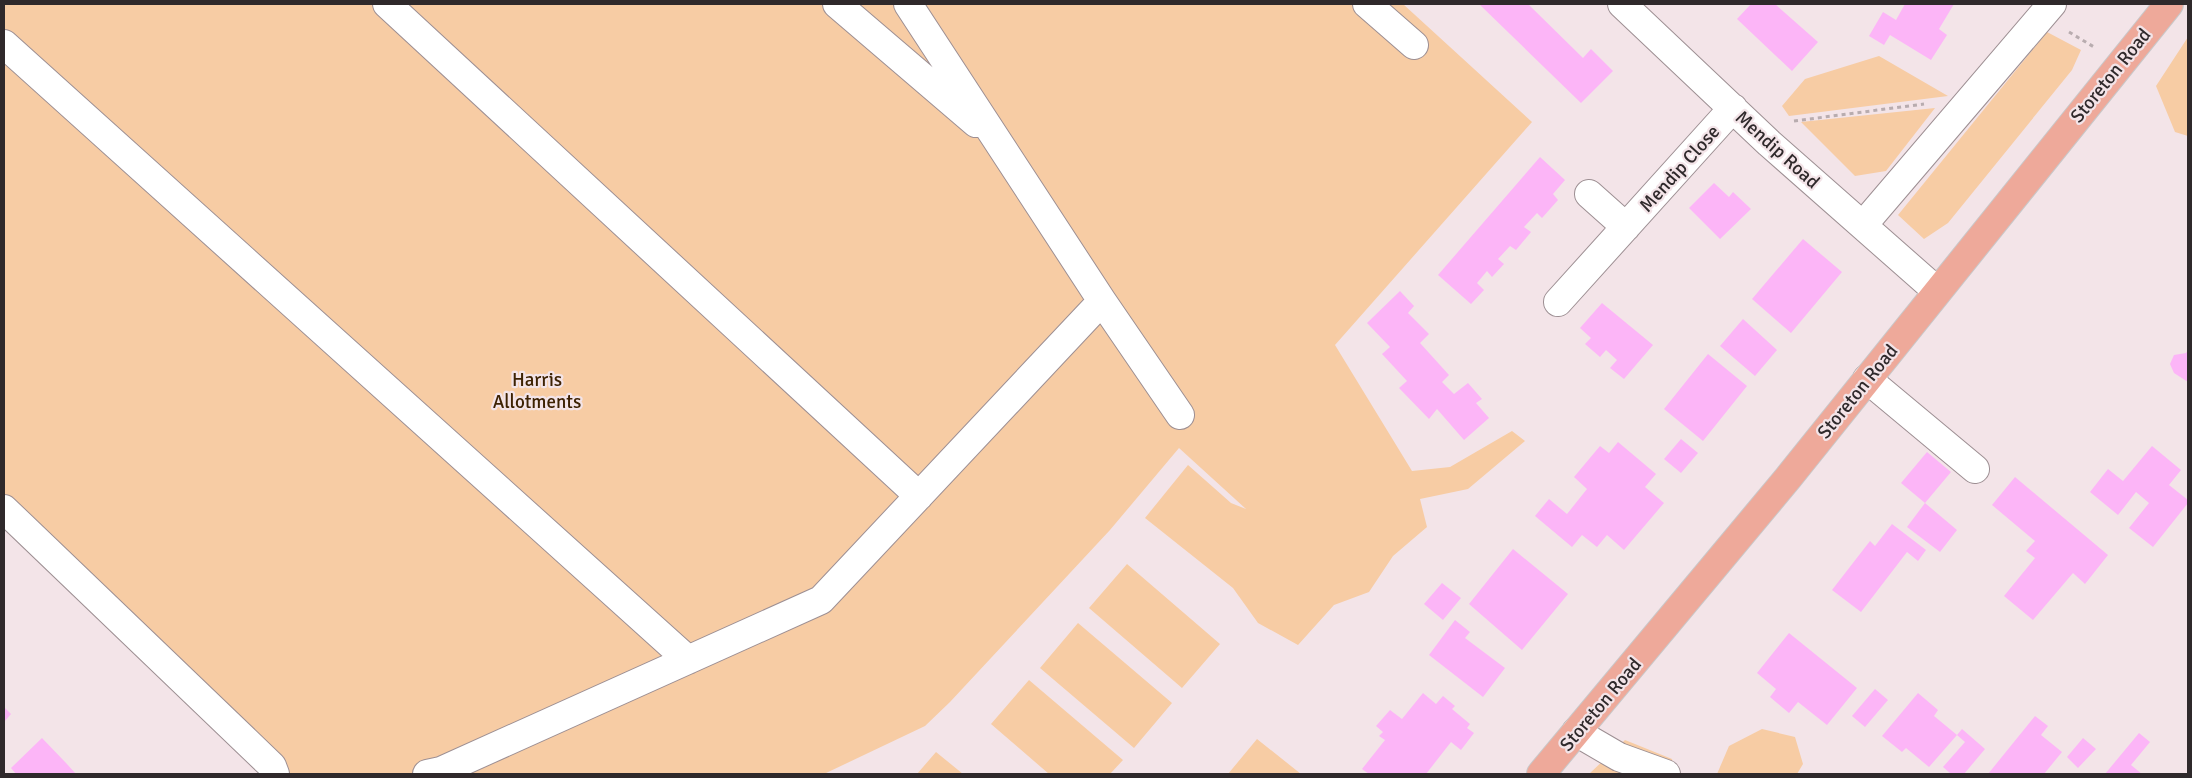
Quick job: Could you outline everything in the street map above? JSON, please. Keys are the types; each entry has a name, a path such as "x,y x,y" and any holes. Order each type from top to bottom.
{"main road":[{"name":"Storeton Road","path":"1541,774 1788,478 2169,4"}],"street":[{"path":"387,4 919,496"},
{"path":"837,4 999,143"},
{"path":"908,4 1102,301 1180,415"},
{"path":"1367,4 1414,45"},
{"name":"Mendip Road","path":"1622,4 1742,117 1937,291"},
{"path":"1862,225 2047,9"},
{"path":"4,44 688,660"},
{"name":"Mendip Close","path":"1558,302 1626,227 1742,117"},
{"name":"Mendip Close","path":"1589,194 1626,227"},
{"path":"427,774 441,771 820,600 1102,301"},
{"path":"1867,379 1975,469"},
{"path":"4,509 272,766 275,774"},
{"path":"1576,732 1619,757 1666,774"}],"path":[{"path":"2047,9 2119,64"},
{"path":"1742,117 1926,104"}],"green space":[{"name":"Harris Allotments","path":"4,4 1403,4 1532,122 1335,345 1412,471 1450,467 1512,431 1525,441 1468,489 1420,499 1427,527 1393,556 1369,592 1334,605 1298,645 1258,623 1233,588 1145,518 1188,465 1231,503 1246,509 1179,448 1110,530 950,702 925,726 824,774 265,774 4,525"},
{"path":"2047,32 2081,50 2072,70 1948,223 1924,239 1898,215"},
{"path":"2188,37 2188,136 2175,132 2156,86"},
{"path":"1879,56 1948,96 1789,116 1782,106 1805,79"},
{"path":"1935,108 1886,171 1855,176 1801,122"},
{"path":"1127,564 1220,644 1182,688 1089,608"},
{"path":"1078,623 1172,703 1134,748 1040,668"},
{"path":"1029,680 1123,760 1110,774 1049,774 991,724"},
{"path":"1762,729 1795,737 1803,764 1797,774 1717,774 1729,746"},
{"path":"1257,739 1301,774 1228,774"},
{"path":"1625,740 1672,759 1675,774 1589,774"},
{"path":"936,752 963,774 917,774"}],"building":[{"path":"1479,4 1528,4 1583,58 1591,49 1613,71 1581,103"},
{"path":"1751,4 1775,4 1818,42 1792,71 1737,19"},
{"path":"1905,4 1954,4 1939,29 1947,35 1931,60 1890,35 1884,45 1869,36 1883,12 1896,20"},
{"path":"1540,157 1565,180 1553,194 1558,200 1542,218 1537,213 1524,227 1531,232 1516,250 1510,246 1498,259 1504,264 1492,277 1487,271 1477,283 1484,290 1471,304 1438,275"},
{"path":"1714,183 1729,197 1733,192 1751,209 1720,239 1689,208"},
{"path":"1803,239 1842,272 1791,333 1752,299"},
{"path":"1400,291 1414,306 1408,313 1429,334 1420,343 1449,375 1442,382 1454,394 1468,383 1482,399 1476,403 1489,418 1464,440 1437,409 1429,419 1399,388 1407,381 1382,354 1390,347 1367,323"},
{"path":"1602,303 1653,345 1624,379 1610,368 1617,360 1606,350 1600,357 1585,344 1591,338 1580,328"},
{"path":"1743,319 1777,350 1755,376 1720,346"},
{"path":"2188,350 2188,382 2174,373 2170,364 2174,355 2186,353"},
{"path":"1708,354 1747,386 1703,441 1664,409"},
{"path":"1681,439 1698,453 1681,473 1664,459"},
{"path":"1618,442 1656,474 1645,487 1664,503 1624,550 1607,535 1597,547 1582,535 1572,547 1535,516 1549,499 1567,514 1587,489 1574,477 1600,446 1609,453"},
{"path":"2152,446 2181,470 2169,485 2188,500 2188,503 2153,547 2129,528 2149,503 2136,492 2118,515 2090,492 2108,469 2123,481"},
{"path":"1927,452 1951,472 1925,503 1901,483"},
{"path":"2015,477 2108,555 2085,584 2073,573 2033,620 2004,596 2035,558 2026,551 2035,541 1992,505"},
{"path":"1925,503 1957,530 1940,552 1907,527"},
{"path":"1892,524 1926,550 1918,561 1907,552 1861,612 1832,590 1870,541 1875,546"},
{"path":"1513,549 1568,594 1522,650 1469,604"},
{"path":"1442,583 1461,598 1443,620 1424,604"},
{"path":"1455,620 1470,632 1465,638 1505,668 1483,697 1429,655"},
{"path":"1789,633 1857,688 1827,725 1798,702 1789,713 1770,697 1776,689 1757,673"},
{"path":"1875,689 1888,700 1865,727 1852,716"},
{"path":"1423,693 1436,704 1443,696 1455,706 1452,709 1470,724 1467,728 1474,733 1461,750 1451,742 1426,774 1369,774 1362,769 1385,740 1379,736 1383,732 1376,726 1390,710 1402,719"},
{"path":"1918,693 1938,710 1934,716 1957,735 1929,767 1906,748 1902,752 1882,736"},
{"path":"4,707 11,714 4,722"},
{"path":"2035,716 2048,726 2041,735 2062,752 2044,774 1988,774"},
{"path":"1962,729 1985,749 1964,774 1951,774 1943,767 1965,742 1957,735"},
{"path":"2139,733 2150,742 2131,765 2142,774 2105,774"},
{"path":"42,738 76,774 16,774 11,768"},
{"path":"2083,738 2096,749 2078,768 2067,757"}]}
